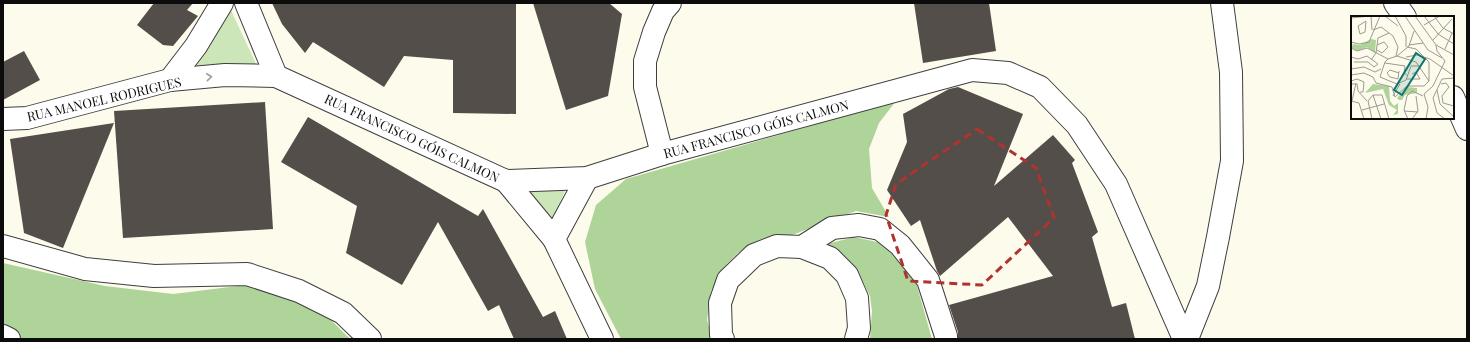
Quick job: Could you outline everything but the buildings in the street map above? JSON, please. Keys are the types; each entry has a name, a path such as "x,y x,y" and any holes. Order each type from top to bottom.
{"street":[{"path":"170,80 196,46 222,3"},
{"path":"246,3 276,76"},
{"path":"662,154 645,87 645,61 654,32 664,11 670,3"},
{"path":"1187,339 1208,286 1232,161 1231,72 1222,3"},
{"path":"1395,3 1404,16"},
{"name":"RUA FRANCISCO GÓIS CALMON","path":"276,76 506,181 587,178 662,154 972,70 1008,73 1040,87 1077,125 1116,184 1184,339"},
{"name":"RUA MANOEL RODRIGUES","path":"3,119 27,118 170,80 225,75 276,76"},
{"path":"1454,99 1467,128"},
{"path":"554,239 587,178"},
{"path":"506,181 554,239 602,339"},
{"path":"802,246 832,228 858,225 880,229 900,245 928,280 946,339"},
{"path":"3,246 85,269 154,276 247,274 299,291 344,313 370,339"},
{"path":"723,339 721,335 720,303 728,280 754,255 777,246 802,246 830,258 847,275 857,298 859,328 856,339"},
{"path":"3,336 9,339"}],"highlighted area":[{"path":"977,129 1036,168 1054,218 982,285 908,281 886,215 896,184"}],"green space":[{"path":"229,6 257,66 194,68"},
{"path":"896,101 879,123 869,149 872,188 889,217 856,211 792,235 764,239 738,253 725,266 711,291 707,320 712,339 621,339 595,289 585,242 596,205 626,179"},
{"path":"524,186 567,186 552,221"},
{"path":"854,237 882,243 915,279 932,339 870,339 872,311 870,296 857,270 827,244"},
{"path":"3,263 105,286 173,294 261,283 329,318 350,339 3,339"}]}
